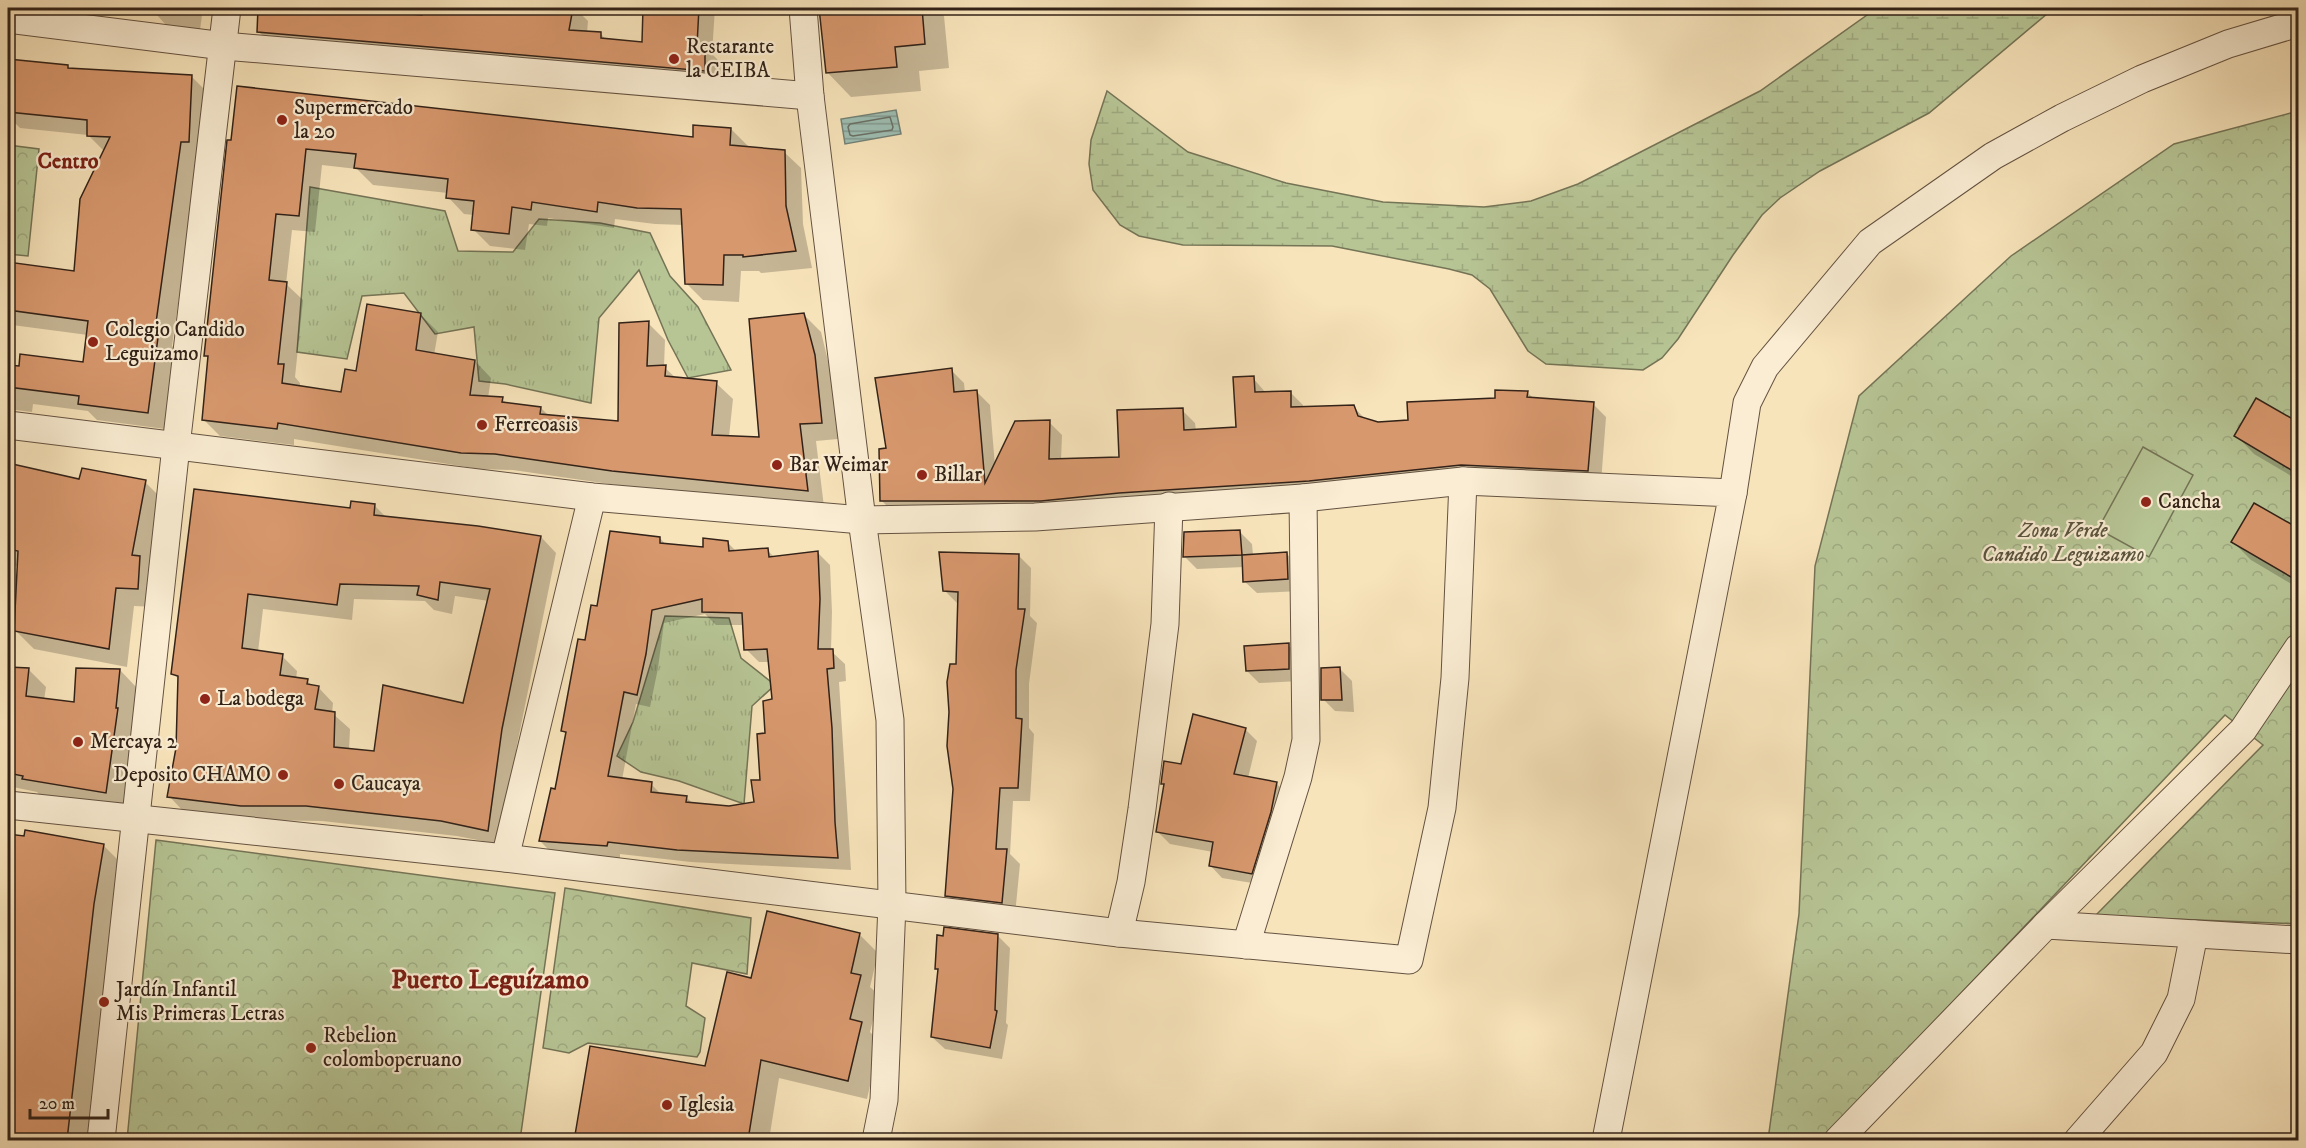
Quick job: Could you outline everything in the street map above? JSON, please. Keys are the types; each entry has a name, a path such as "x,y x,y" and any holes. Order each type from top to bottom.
{"street":[{"path":"101,1140 176,446 227,8"},
{"path":"803,8 810,96 862,520 890,720 892,904 884,1100 876,1140"},
{"path":"8,19 224,46 810,96"},
{"path":"1606,1140 1733,493 1747,402 1765,367 1870,242 1993,156 2062,118 2142,79 2228,45 2298,23"},
{"path":"8,425 592,497 862,520 1035,517 1303,498 1463,481 1733,493"},
{"path":"8,804 505,858 1119,933 1409,960 1442,808 1455,678 1463,481"},
{"path":"505,858 592,497"},
{"path":"1246,945 1298,777 1306,740 1303,498"},
{"path":"1119,933 1131,882 1142,809 1165,624 1168,506"},
{"path":"1838,1140 2046,926 2243,730 2298,648"},
{"path":"2046,926 2298,940"},
{"path":"2078,1140 2154,1053 2181,999 2194,934"}],"green space":[{"path":"1877,8 2054,8 1929,113 1820,171 1780,198 1762,215 1733,255 1678,339 1662,358 1643,370 1546,364 1528,351 1490,289 1472,275 1332,246 1183,245 1139,236 1120,225 1093,190 1089,164 1091,140 1107,91 1188,152 1286,183 1383,202 1484,207 1531,201 1578,184 1760,91"},
{"name":"Zona Verde Candido Leguizamo","path":"2298,111 2298,924 2095,916 2263,745 2225,715 1822,1140 1768,1140 1799,914 1815,566 1859,396 2011,256 2174,144"},
{"path":"8,145 39,149 28,256 8,254"},
{"path":"310,187 445,211 458,251 513,252 539,219 600,223 650,233 670,276 698,307 731,370 688,378 668,340 639,270 599,318 591,403 505,384 479,381 474,327 435,334 404,293 362,296 347,359 297,352"},
{"name":"Cancha","path":"2143,447 2193,475 2149,557 2098,529"},
{"path":"665,616 729,618 741,658 775,685 752,706 744,804 679,781 641,772 617,756 633,722"},
{"path":"156,840 555,893 520,1140 127,1140"},
{"path":"565,888 751,918 747,974 692,963 686,1006 705,1018 700,1052 697,1057 588,1043 569,1053 543,1048"}],"water":[{"path":"896,110 901,134 845,144 841,119"}],"building":[{"path":"258,8 335,8 422,15 423,8 573,8 569,30 601,32 601,38 642,42 643,8 699,8 697,45 705,45 705,71 257,32"},
{"path":"819,8 922,8 925,44 895,47 897,67 826,73"},
{"path":"8,59 68,65 68,68 192,75 189,142 181,142 155,330 159,330 148,413 78,404 79,396 8,387 8,365 19,366 20,354 83,362 88,321 8,310 8,262 74,271 80,199 110,137 87,136 87,120 8,112"},
{"path":"237,86 693,137 693,125 731,128 730,145 785,150 786,206 796,251 743,257 743,255 724,255 723,285 685,284 681,209 637,208 598,202 597,212 532,202 531,210 512,207 509,234 471,230 474,201 446,198 448,179 354,168 356,154 306,149 299,216 276,214 269,280 287,282 278,364 284,364 282,383 341,392 345,369 356,371 367,304 421,313 416,350 475,360 470,395 503,397 502,402 541,407 540,414 618,421 619,323 649,321 647,366 666,365 665,376 717,381 712,435 759,437 749,319 804,313 815,355 822,423 800,424 808,491 612,471 495,454 461,453 278,423 277,429 202,420 208,356 204,356 227,140 231,140"},
{"path":"952,368 954,392 977,390 985,483 1015,421 1050,420 1049,459 1119,457 1117,410 1183,408 1184,430 1236,427 1233,377 1254,376 1255,392 1291,391 1291,407 1354,405 1358,416 1378,422 1408,420 1407,402 1495,398 1495,390 1528,391 1527,397 1594,402 1588,471 1461,465 1309,481 1119,493 1041,501 880,501 879,449 886,448 875,378"},
{"path":"2256,398 2298,422 2298,474 2234,436"},
{"path":"8,463 79,479 82,468 146,480 132,555 140,556 138,589 116,588 109,649 14,631 18,551 8,549"},
{"path":"194,489 350,508 351,501 375,504 374,515 478,526 541,536 502,729 488,831 441,821 306,806 241,806 167,797 176,748 178,676 171,674","holes":["440,582 490,589 463,703 383,685 374,751 334,747 335,712 315,709 319,686 307,684 308,679 280,675 283,654 242,648 248,594 337,605 340,584 419,586 417,595 438,600"]},
{"path":"2254,503 2298,528 2298,581 2231,542"},
{"path":"1240,530 1242,555 1183,557 1184,532"},
{"path":"610,531 660,537 660,543 703,547 703,538 728,541 729,551 768,548 769,557 818,551 820,599 818,649 833,649 834,668 827,669 838,858 677,850 608,842 607,846 539,841 551,788 555,789 566,732 561,731 578,639 585,640 591,605 597,606","holes":["702,599 702,612 742,613 744,650 767,649 772,699 763,701 765,733 757,734 760,780 751,780 754,802 729,806 686,802 687,796 651,792 652,782 608,776 624,692 637,695 652,610"]},
{"path":"939,552 1019,554 1018,609 1025,609 1016,670 1016,718 1022,719 1018,788 1000,788 996,849 1007,849 1002,903 945,896 953,789 947,746 949,712 947,682 950,664 956,664 958,592 943,591"},
{"path":"1287,552 1288,579 1243,582 1242,555"},
{"path":"1289,643 1289,669 1246,671 1244,646"},
{"path":"8,667 29,668 26,696 74,702 76,668 120,669 116,708 118,708 106,793 22,779 23,776 8,773"},
{"path":"1340,667 1342,700 1321,700 1321,668"},
{"path":"1193,714 1246,728 1234,774 1277,782 1271,812 1252,874 1209,866 1213,842 1156,832 1164,784 1161,784 1164,761 1181,764"},
{"path":"25,830 104,844 94,904 67,1140 8,1140 8,834 24,836"},
{"path":"767,911 860,933 851,973 861,975 850,1019 862,1022 848,1081 761,1060 748,1140 608,1140 575,1135 590,1046 705,1066 727,972 751,978"},
{"path":"944,927 998,934 995,1010 997,1011 990,1048 931,1037 938,969 935,969 937,935 943,936"}],"place":[{"name":"Restarante la CEIBA","path":"674,59"},
{"name":"Supermercado la 20","path":"282,120"},
{"name":"Colegio Candido Leguizamo","path":"93,342"},
{"name":"Ferreoasis","path":"482,425"},
{"name":"Bar Weimar","path":"777,465"},
{"name":"Billar","path":"922,475"},
{"name":"Cancha","path":"2146,502"},
{"name":"La bodega","path":"205,699"},
{"name":"Mercaya 2","path":"78,742"},
{"name":"Deposito CHAMO","path":"283,775"},
{"name":"Caucaya","path":"339,784"},
{"name":"Jardín Infantil Mis Primeras Letras","path":"104,1002"},
{"name":"Rebelion colomboperuano","path":"311,1048"},
{"name":"Iglesia","path":"667,1105"}],"district":[{"name":"Centro","path":"68,161"},
{"name":"Puerto Leguízamo","path":"490,980"}]}
